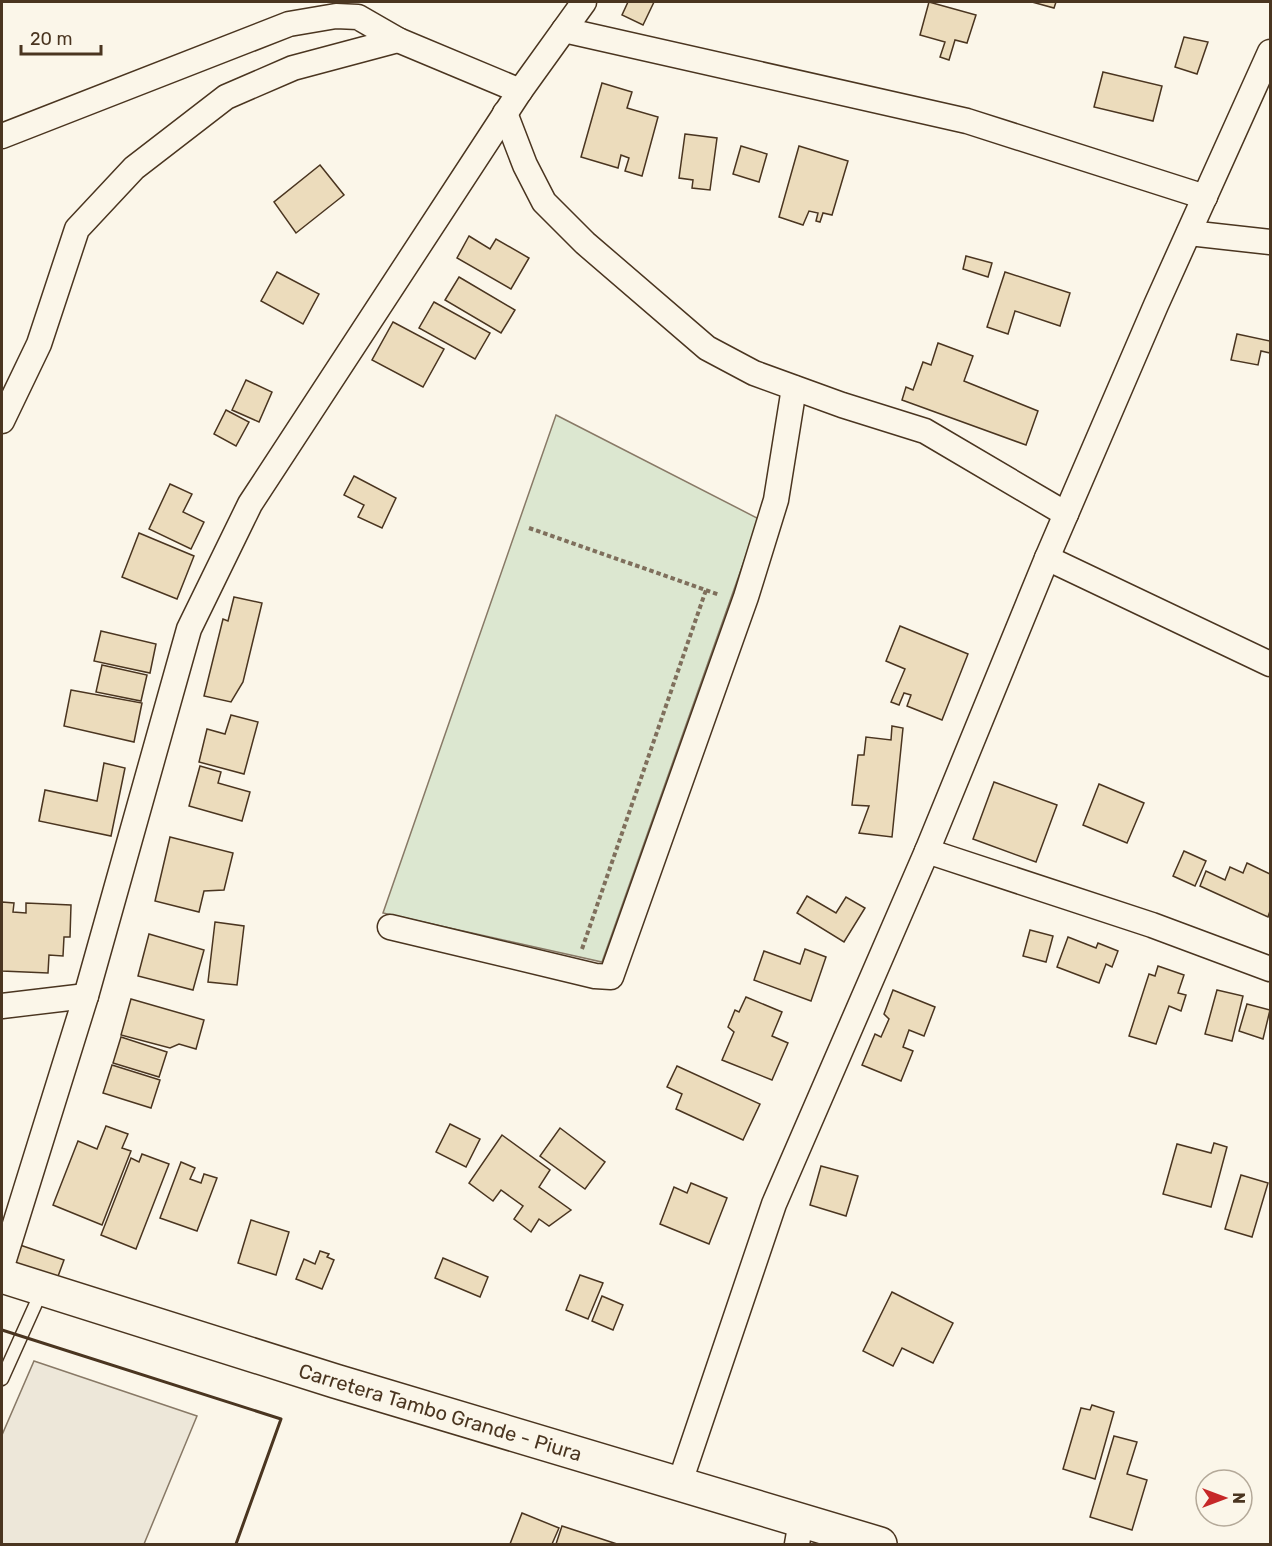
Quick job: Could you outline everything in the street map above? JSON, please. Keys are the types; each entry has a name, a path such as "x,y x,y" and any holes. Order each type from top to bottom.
{"main road":[{"name":"Carretera Tambo Grande - Piura","path":"2,1276 679,1485 799,1533 880,1545"}],"street":[{"path":"2,1266 86,996 189,629 250,504 505,113 584,2"},
{"path":"2,136 289,24 336,16 358,17 398,39 520,91"},
{"path":"564,30 967,121 1205,197"},
{"path":"2,422 39,344 77,230 134,168 226,97 293,68 398,39"},
{"path":"679,1485 774,1204 927,850 1047,558 1270,52"},
{"path":"505,113 525,165 544,202 585,243 708,348 754,373 925,431 1066,514"},
{"path":"1189,232 1270,242"},
{"path":"390,927 596,976 611,977 744,603 776,500 794,388"},
{"path":"1047,558 1270,664"},
{"path":"927,850 1152,925 1270,969"},
{"path":"2,1006 86,996"}],"lane":[{"path":"2,1378 42,1289"}],"path":[{"path":"529,528 744,603"},
{"path":"581,951 706,590"}],"green space":[{"path":"556,415 759,519 602,962 383,913"}],"shaded area":[{"path":"34,1361 197,1416 144,1544 2,1544 2,1435"}],"building":[{"path":"628,2 654,2 643,25 622,15"},
{"path":"929,2 976,15 967,43 955,40 949,60 940,57 945,42 920,35"},
{"path":"1032,2 1056,2 1054,8"},
{"path":"1184,37 1208,42 1197,74 1175,67"},
{"path":"1103,72 1162,86 1153,121 1094,107"},
{"path":"602,83 632,92 627,108 658,117 642,176 625,171 629,158 621,155 618,168 581,157"},
{"path":"685,134 717,138 710,190 692,188 693,180 679,178"},
{"path":"741,146 767,154 759,182 733,174"},
{"path":"799,146 848,161 832,215 823,213 820,222 816,221 818,213 809,211 803,225 779,217"},
{"path":"320,165 344,195 296,233 274,202"},
{"path":"469,236 490,249 496,239 529,258 511,289 457,258"},
{"path":"966,256 992,263 988,277 963,269"},
{"path":"277,272 319,294 303,324 261,301"},
{"path":"1005,272 1070,293 1060,326 1015,311 1008,334 987,327"},
{"path":"459,277 515,310 501,333 445,300"},
{"path":"434,302 490,333 475,359 419,328"},
{"path":"393,322 444,349 423,387 372,360"},
{"path":"1237,334 1270,341 1270,353 1261,351 1258,365 1231,360"},
{"path":"938,343 973,356 964,381 1038,411 1026,445 902,400 906,387 913,390 923,362 931,365"},
{"path":"246,380 272,392 259,422 232,410"},
{"path":"226,410 249,422 236,446 214,434"},
{"path":"354,476 396,498 382,528 358,517 364,505 344,495"},
{"path":"170,484 192,494 183,512 204,522 191,549 149,529"},
{"path":"139,533 194,556 177,599 122,577"},
{"path":"234,597 262,603 243,682 231,702 204,696 223,619 228,621"},
{"path":"900,626 968,654 942,720 907,706 911,695 904,693 899,705 891,702 905,669 886,661"},
{"path":"101,631 156,644 150,673 94,661"},
{"path":"102,665 147,675 141,701 96,692"},
{"path":"71,690 142,703 134,742 64,726"},
{"path":"231,715 258,722 244,774 199,762 207,729 225,734"},
{"path":"892,726 903,728 892,837 859,833 869,806 852,805 858,755 864,755 866,737 891,740"},
{"path":"104,763 125,768 111,836 39,821 45,790 97,801"},
{"path":"200,766 221,772 218,783 250,792 242,821 189,806"},
{"path":"994,782 1057,805 1036,862 973,839"},
{"path":"1099,784 1144,803 1127,843 1083,825"},
{"path":"170,837 233,853 224,890 204,891 199,912 155,901"},
{"path":"1184,851 1206,861 1195,886 1173,876"},
{"path":"1247,863 1270,874 1268,917 1200,886 1206,871 1225,880 1230,867 1243,873"},
{"path":"807,896 836,913 846,897 865,908 844,942 797,913"},
{"path":"2,902 14,903 13,912 26,913 26,903 71,905 70,937 64,937 63,956 49,955 48,973 2,971"},
{"path":"215,922 244,926 237,985 208,982"},
{"path":"1030,930 1053,936 1046,962 1023,956"},
{"path":"149,934 204,950 193,990 138,976"},
{"path":"1068,937 1096,948 1098,943 1118,951 1112,967 1106,964 1099,983 1057,967"},
{"path":"805,949 826,957 811,1001 754,980 764,951 800,964"},
{"path":"1158,966 1184,975 1178,993 1186,995 1181,1011 1169,1006 1156,1044 1129,1036 1149,974 1155,976"},
{"path":"893,990 935,1007 924,1036 909,1030 903,1047 913,1051 901,1081 862,1065 875,1034 881,1037 889,1019 884,1014"},
{"path":"1217,990 1243,996 1232,1041 1205,1034"},
{"path":"746,997 782,1012 772,1036 788,1043 772,1080 722,1060 734,1032 728,1027 735,1010 739,1012"},
{"path":"131,999 204,1020 196,1049 179,1044 170,1048 121,1035"},
{"path":"1247,1004 1270,1010 1263,1039 1239,1031"},
{"path":"121,1037 167,1052 159,1077 113,1063"},
{"path":"112,1065 160,1080 151,1108 103,1093"},
{"path":"677,1066 760,1104 743,1140 676,1109 682,1094 667,1087"},
{"path":"450,1124 480,1139 466,1167 436,1152"},
{"path":"106,1126 128,1134 122,1148 131,1151 102,1225 53,1205 78,1141 97,1149"},
{"path":"560,1128 605,1162 585,1189 540,1156"},
{"path":"502,1135 550,1170 539,1187 571,1210 549,1226 539,1219 531,1232 514,1219 523,1206 501,1190 493,1201 469,1183"},
{"path":"1214,1143 1227,1147 1211,1207 1163,1194 1177,1144 1211,1153"},
{"path":"142,1154 169,1164 136,1249 101,1235 131,1158 139,1162"},
{"path":"181,1162 195,1168 190,1179 201,1183 204,1174 217,1178 197,1231 160,1218"},
{"path":"821,1166 858,1176 846,1216 810,1205"},
{"path":"1241,1175 1268,1183 1252,1237 1225,1229"},
{"path":"691,1183 727,1198 709,1244 660,1224 674,1187 687,1193"},
{"path":"251,1220 289,1232 276,1275 238,1263"},
{"path":"20,1245 64,1260 57,1279 14,1265"},
{"path":"320,1251 329,1254 327,1257 334,1260 322,1289 296,1279 304,1259 315,1264"},
{"path":"443,1258 488,1277 480,1297 435,1278"},
{"path":"580,1275 603,1283 588,1319 566,1310"},
{"path":"892,1292 953,1323 933,1363 902,1348 893,1366 863,1351"},
{"path":"602,1296 623,1305 613,1330 592,1321"},
{"path":"1092,1405 1114,1412 1095,1479 1063,1469 1081,1408 1090,1410"},
{"path":"1114,1436 1137,1442 1127,1474 1147,1480 1132,1530 1090,1517"},
{"path":"522,1513 559,1528 552,1544 510,1544"},
{"path":"562,1526 617,1544 556,1544"}],"wall":[{"path":"2,1330 281,1419 236,1544"}]}
